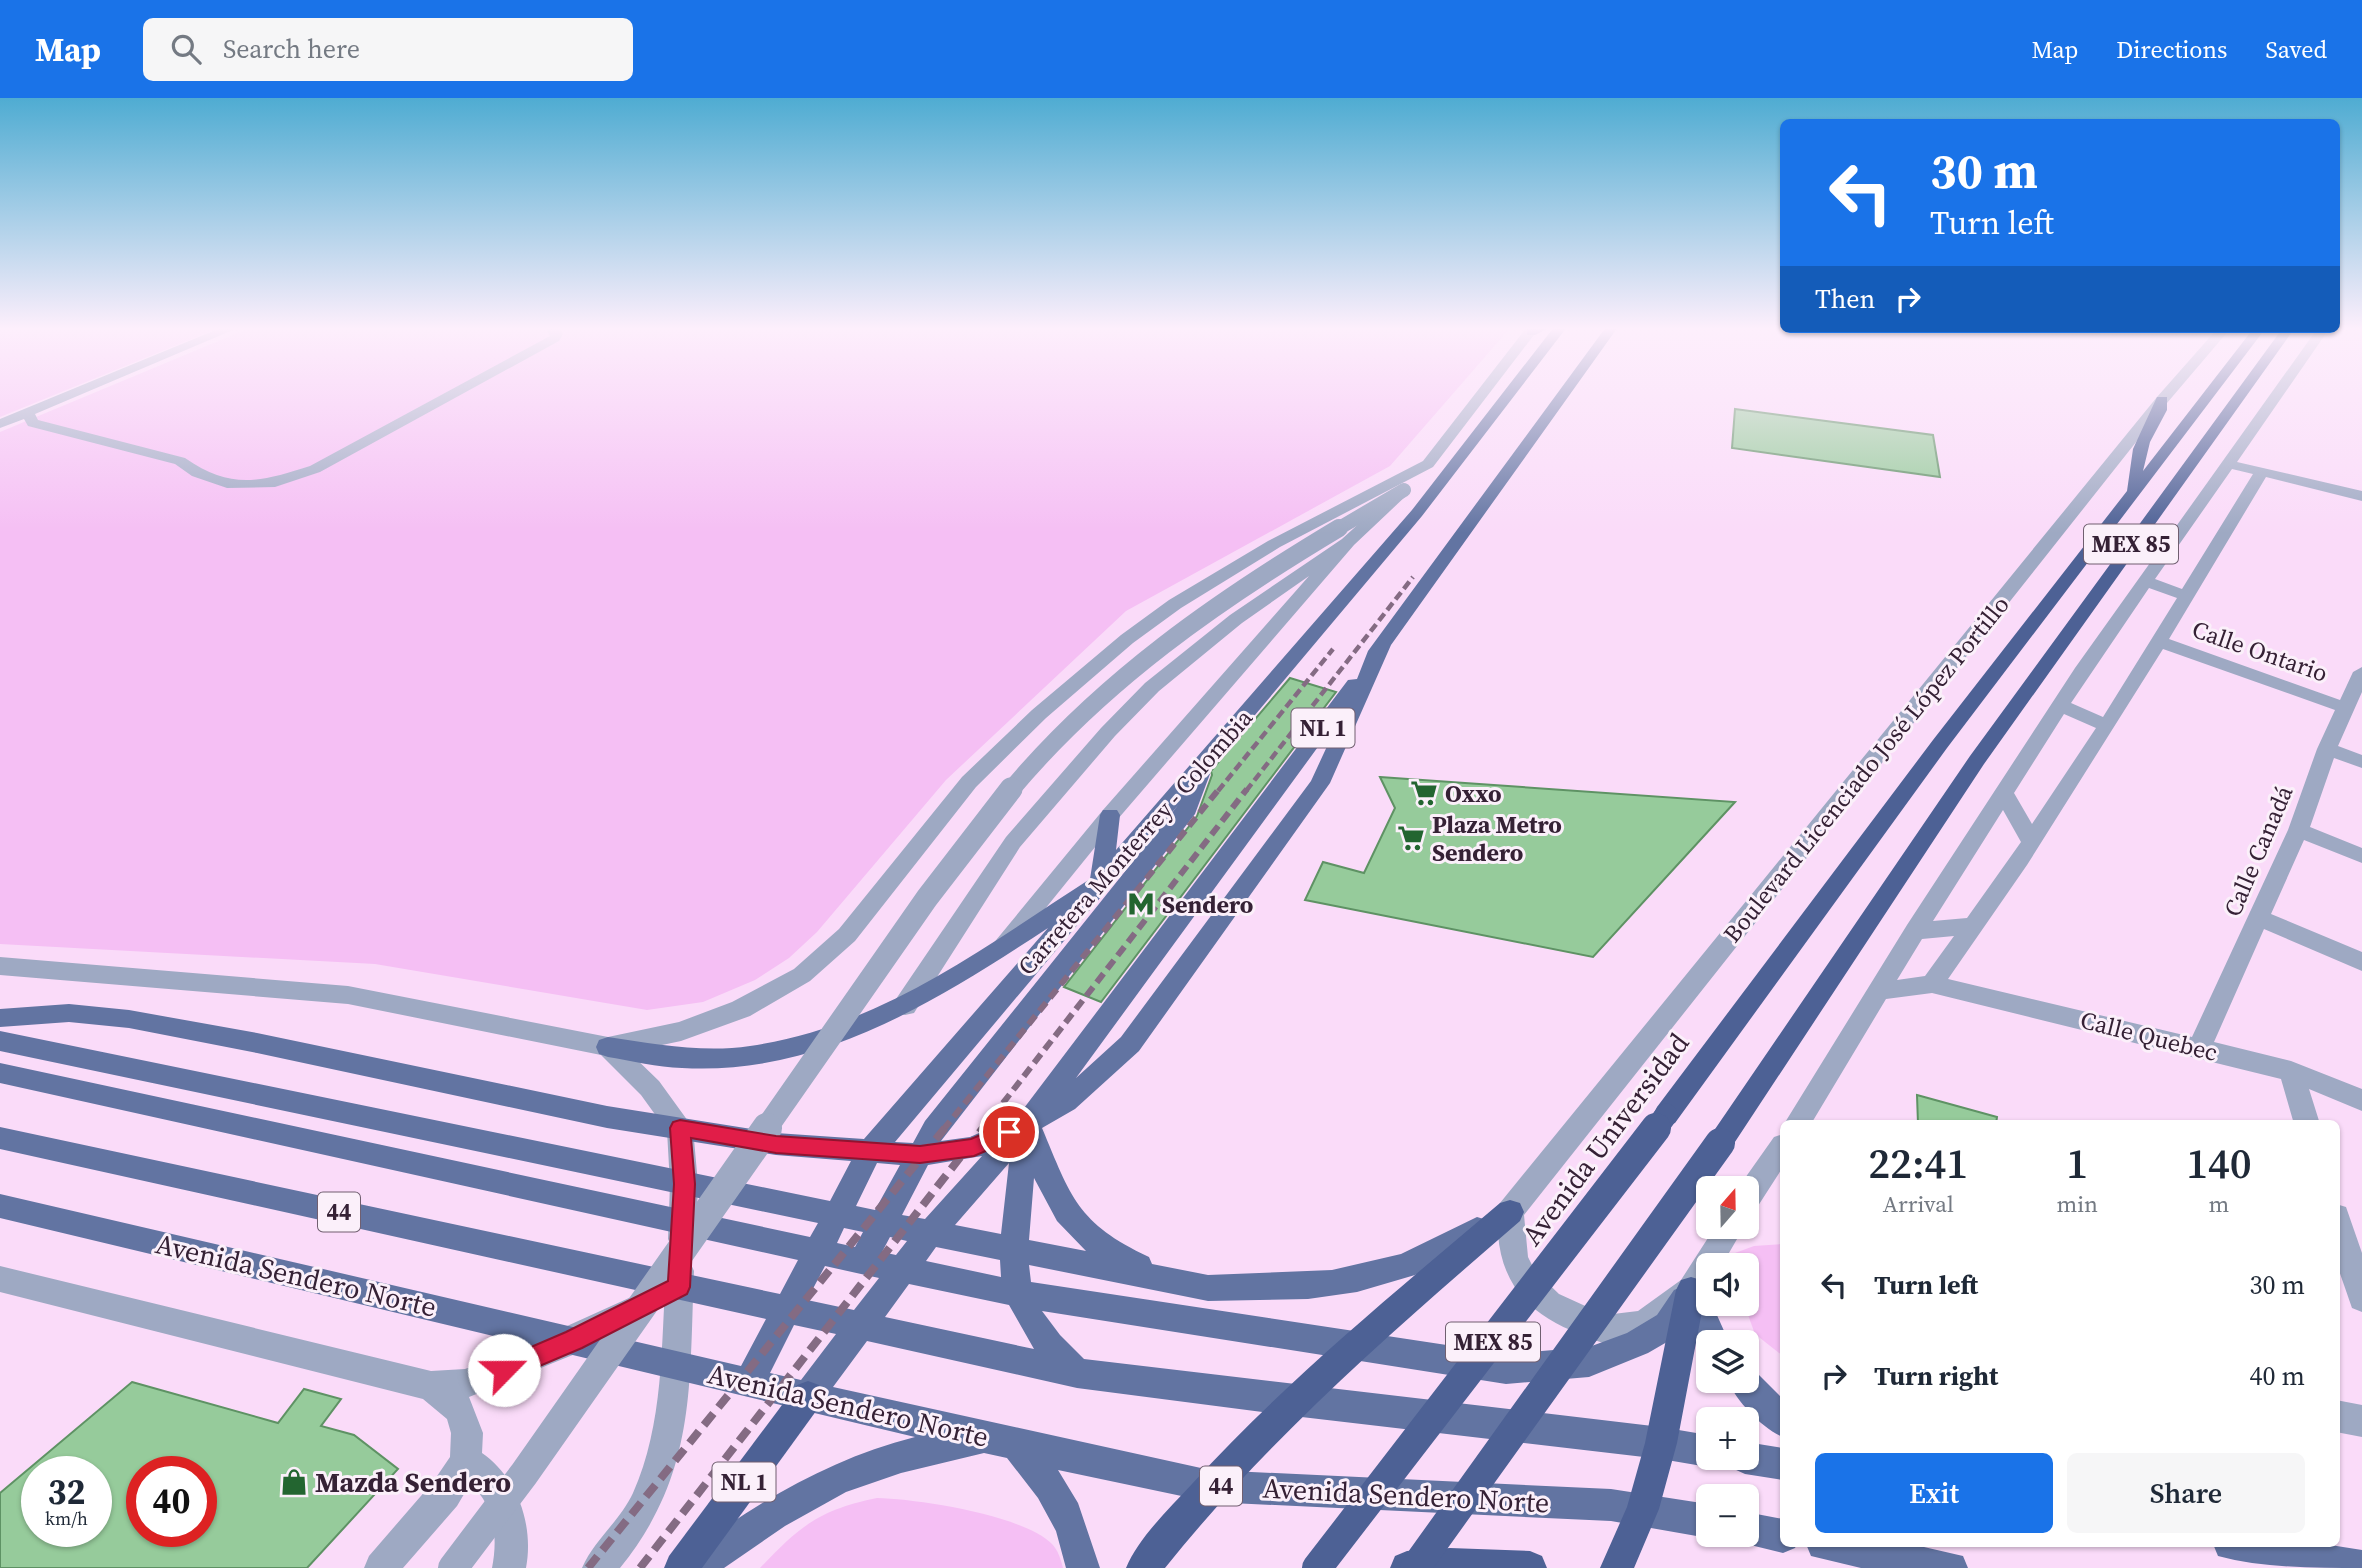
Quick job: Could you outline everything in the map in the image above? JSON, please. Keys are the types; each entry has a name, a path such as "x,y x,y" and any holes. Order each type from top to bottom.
{"highway":[{"name":"Boulevard Licenciado José López Portillo","path":"1940,744 2207,396"},
{"name":"MEX 85","path":"1415,1568 1720,1143 1976,760 2240,396"},
{"path":"2134,490 2136,461 2147,433 2162,409 2162,400"},
{"name":"Avenida Universidad","path":"1317,1568 1666,1115 1940,744"},
{"path":"1143,1568 1210,1486 1293,1401 1510,1212"},
{"path":"1618,1568 1643,1509 1661,1443 1691,1290"},
{"name":"NL 1","path":"681,1568 808,1396"},
{"path":"1406,1568 1450,1565 1530,1568"}],"main road":[{"name":"Carretera Monterrey - Colombia","path":"749,1382 869,1153 1417,513 1508,396"},
{"name":"NL 1","path":"808,1396 930,1233 1027,1124 1303,756 1562,396"},
{"name":"NL 1","path":"1027,1124 1066,1102 1129,1044 1320,783 1382,645"},
{"path":"862,1261 934,1129 1188,809 1204,762"},
{"path":"608,1046 674,1059 747,1057 818,1043 851,1032 905,1006 1101,883 1111,815"},
{"path":"0,1018 69,1013 129,1019 257,1043 607,1117 776,1144 920,1155 974,1148 1027,1124"},
{"path":"0,1041 684,1184 1208,1288 1292,1288 1349,1281 1405,1266 1510,1212"},
{"path":"0,1073 1019,1294 1506,1369 1589,1362 1637,1343 1668,1325 1691,1290"},
{"path":"1027,1124 1042,1168 1061,1206 1075,1225 1119,1257 1208,1288"},
{"path":"1027,1124 1014,1250 1019,1294 1043,1340 1077,1373"},
{"name":"44","path":"0,1138 1077,1373 1696,1449"},
{"name":"Avenida Sendero Norte","path":"0,1206 1157,1477 1210,1486 1611,1505 1696,1519"},
{"path":"1691,1290 1708,1330"},
{"path":"1755,1393 1780,1418"},
{"path":"696,1568 752,1527 820,1487 899,1457 1000,1441 1053,1488 1067,1512 1083,1568"},
{"path":"1759,1460 1780,1464"},
{"path":"1759,1531 1780,1535"},
{"path":"1839,1547 1951,1568"},
{"path":"2247,1547 2362,1567"}],"street":[{"path":"0,424 70,396"},
{"path":"28,413 33,423 155,453 180,461 197,473 226,484 270,484 308,472 449,396"},
{"path":"1003,945 1111,815 1349,542 1428,464 1483,396"},
{"name":"Boulevard Licenciado José López Portillo","path":"1510,1212 2166,396"},
{"path":"1800,1120 1881,991 1915,931 2061,706 2145,581 2277,396"},
{"path":"0,966 348,995 608,1046 681,1031 741,1009 802,975 847,935 970,782 1039,714 1127,639 1175,604 1243,562 1428,464"},
{"path":"2229,464 2362,496"},
{"path":"1881,991 1932,984 1975,926 2159,642 2262,472"},
{"path":"453,1568 524,1474 941,878 1041,756 1096,699 1191,621 1262,573 1404,490"},
{"path":"905,1006 1013,842 1108,732 1152,687 1236,619 1349,542"},
{"path":"2145,581 2186,596"},
{"name":"Calle Ontario","path":"2159,642 2346,708"},
{"name":"Calle Canadá","path":"2199,1048 2298,830 2327,749 2361,677"},
{"path":"2061,706 2106,724"},
{"path":"2327,749 2362,761"},
{"path":"2005,794 2031,841"},
{"path":"2298,830 2362,856"},
{"path":"2259,918 2362,962"},
{"path":"1915,931 1975,926"},
{"name":"Calle Quebec","path":"1932,984 2291,1072 2362,1100"},
{"path":"599,1568 642,1511 655,1482 670,1427 677,1365 684,1223 680,1128 650,1088 608,1046"},
{"path":"2291,1072 2306,1120"},
{"path":"1759,1181 1780,1149"},
{"path":"1510,1212 1514,1259 1525,1280 1549,1304 1572,1317 1605,1329 1644,1324 1691,1290 1723,1239"},
{"path":"2340,1229 2362,1298"},
{"path":"0,1279 431,1386 465,1384 574,1340 679,1287"},
{"path":"381,1568 445,1494 466,1461 467,1433 459,1409 431,1386"},
{"path":"2340,1417 2362,1421"},
{"path":"466,1461 488,1478 502,1501 513,1542 509,1568"}],"shaded area":[{"path":"0,396 53,396 0,417"},
{"path":"87,396 1451,396 1390,466 1126,611 946,780 817,932 789,958 755,980 703,1002 647,1010 375,964 0,944 0,432"},
{"path":"1780,1244 1780,1354 1759,1337 1759,1330 1754,1330 1748,1316 1759,1316 1759,1253 1735,1253 1754,1246"},
{"path":"877,1498 943,1505 1018,1525 1052,1544 1058,1552 1063,1568 760,1568 799,1531 825,1514"}],"building":[{"path":"1735,409 1933,435 1940,477 1732,448"},
{"path":"1290,678 1336,692 1101,1002 1064,987 1197,816 1212,775 1211,771"},
{"path":"1380,777 1735,802 1593,957 1305,900 1323,862 1364,873 1395,808"},
{"path":"1917,1095 1997,1117 1997,1120 1918,1120"},
{"name":"Mazda Sendero","path":"132,1382 278,1423 304,1389 341,1399 321,1426 354,1435 398,1469 307,1568 0,1568 0,1493 21,1475 21,1547 112,1547 112,1456 44,1456"}],"railway":[{"path":"1246,791 1413,577"},
{"path":"1218,791 1333,649"},
{"path":"943,1130 1219,789"},
{"path":"982,1130 1247,789"},
{"path":"588,1568 945,1128"},
{"path":"640,1568 983,1128"}],"place":[{"name":"Oxxo","path":"1424,793"},
{"name":"Plaza Metro Sendero","path":"1411,838"},
{"name":"Sendero","path":"1141,904"},
{"name":"Mazda Sendero","path":"294,1482"}],"route":[{"path":"504,1370 574,1340 679,1287 684,1223 683,1148 680,1128 776,1144 920,1155 974,1148 1009,1132"}]}
